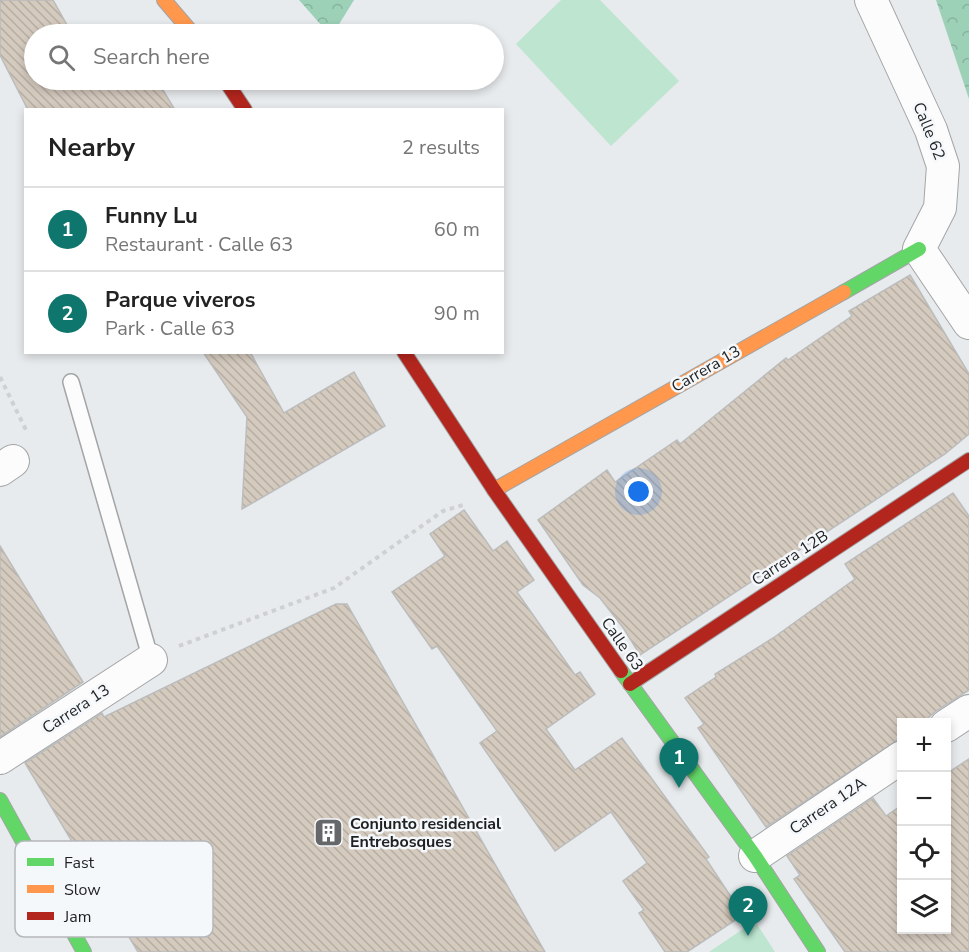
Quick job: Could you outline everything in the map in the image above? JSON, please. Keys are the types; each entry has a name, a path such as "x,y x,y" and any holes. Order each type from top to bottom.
{"street":[{"path":"164,0 184,24"},
{"name":"Calle 62","path":"871,0 931,130 943,166 940,208 919,249"},
{"path":"232,90 244,108"},
{"path":"919,249 969,323"},
{"name":"Carrera 13","path":"494,490 919,249"},
{"name":"Calle 63","path":"405,354 494,490 630,684 755,856 818,952"},
{"name":"Carrera 12B","path":"630,684 969,460"},
{"name":"Carrera 13","path":"0,758 151,660"},
{"path":"951,723 969,711"},
{"name":"Carrera 12A","path":"755,856 897,760"},
{"path":"0,800 23,841"},
{"path":"76,937 84,952"}],"lane":[{"path":"71,382 151,660"}],"path":[{"path":"0,377 14,456"},
{"path":"151,660 195,639 334,588 443,511 494,490"}],"green space":[{"path":"299,0 354,0 339,24 320,24"},
{"path":"561,0 600,0 679,81 611,146 516,44"},
{"path":"936,0 969,0 969,99"},
{"path":"755,921 775,952 709,952"}],"building":[{"path":"0,0 53,0 66,24 24,24 24,90 163,90 174,108 27,108 0,55"},
{"path":"910,275 969,374 969,434 945,454 640,655 624,629 600,598 583,585 538,520 607,470 615,482 677,440 680,444 786,358 788,360 852,316 849,311"},
{"path":"204,354 251,354 284,413 354,372 385,426 242,509 247,417"},
{"path":"953,493 969,516 969,690 928,718 897,718 897,740 766,827 698,728 704,724 685,698 716,677 715,674 773,638 855,579 845,564"},
{"path":"464,510 493,551 507,541 534,580 517,592 575,675 580,672 595,694 546,729 575,770 622,738 709,857 706,859 743,915 687,952 665,952 639,913 644,910 623,881 647,863 611,812 555,851 480,743 497,731 437,646 432,649 392,592 445,556 430,534"},
{"path":"0,546 83,682 0,737"},
{"name":"Conjunto residencial Entrebosques","path":"336,604 347,604 545,952 138,952 129,937 213,937 213,841 72,841 25,763 102,713 104,717"},
{"path":"969,759 969,952 845,952 794,879 800,875 787,856 873,798 886,816 897,808 897,934 951,934 951,771"}],"traffic: fast":[{"path":"844,292 919,249"},
{"path":"621,671 755,856 818,952"},
{"path":"0,800 23,841"},
{"path":"76,937 84,952"}],"traffic: slow":[{"path":"164,0 184,24"},
{"path":"494,490 844,292"}],"traffic: jam":[{"path":"232,90 244,108"},
{"path":"405,354 494,490 621,671"},
{"path":"630,684 969,460"}],"place":[{"name":"Funny Lu","path":"679,788"},
{"name":"Conjunto residencial Entrebosques","path":"329,833"},
{"name":"Parque viveros","path":"748,936"}]}
